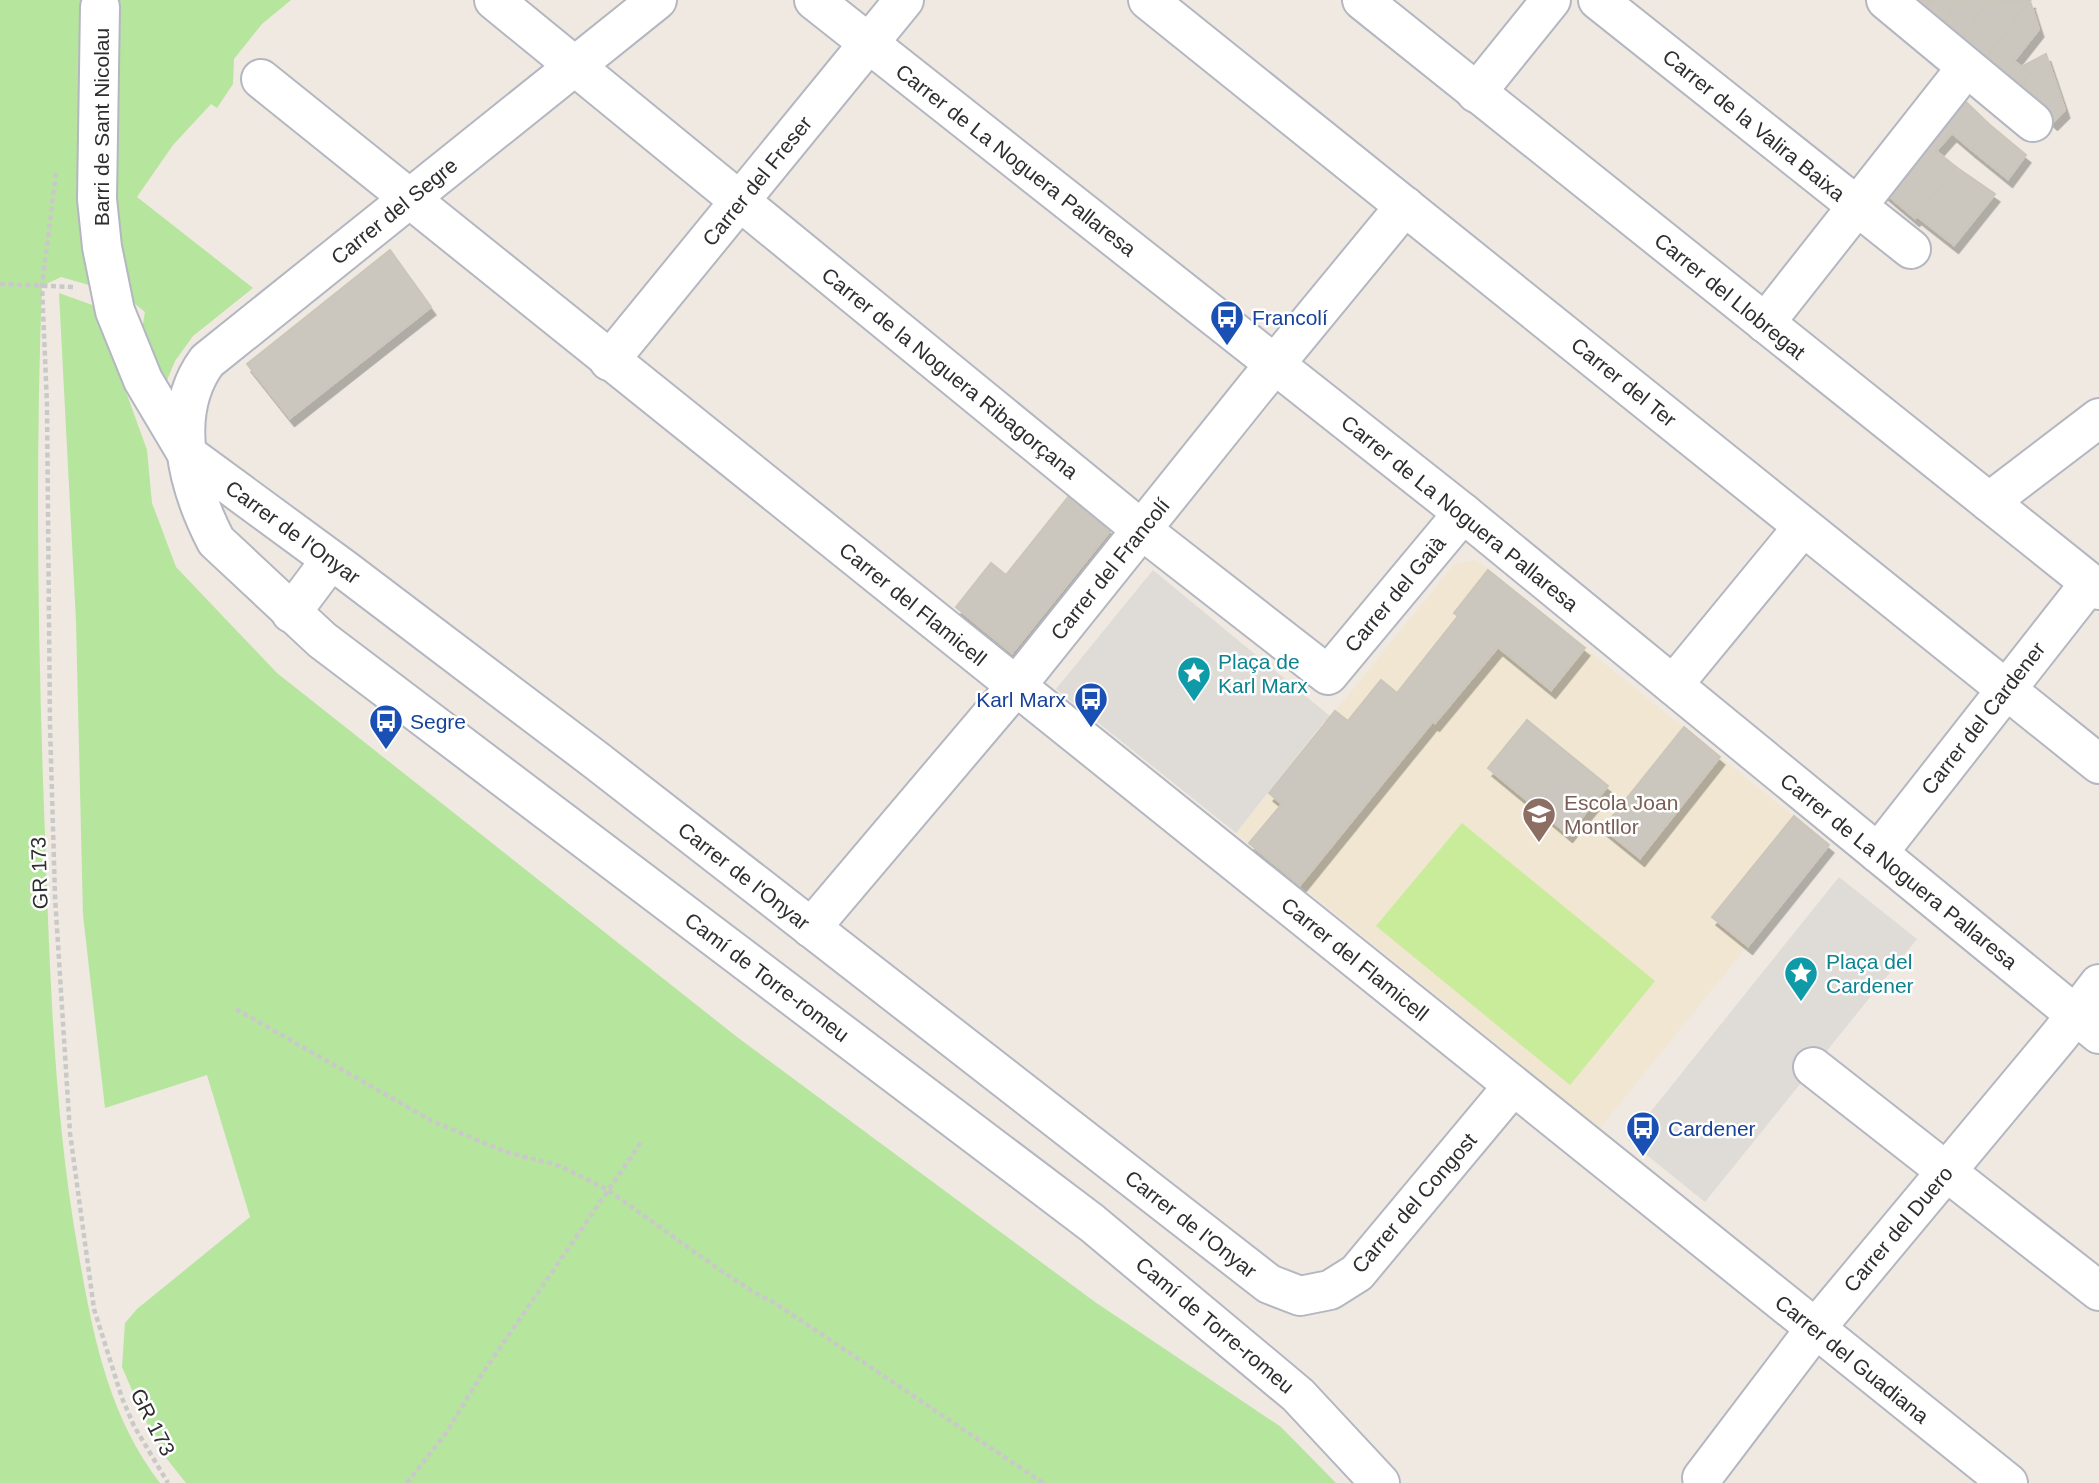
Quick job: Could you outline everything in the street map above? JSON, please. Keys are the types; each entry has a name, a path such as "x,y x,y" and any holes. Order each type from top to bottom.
{"street":[{"name":"Carrer de la Noguera Ribagorçana","path":"494,0 1142,530 1328,675"},
{"name":"Carrer del Segre","path":"187,454 186,412 191,389 207,361 657,0"},
{"name":"Carrer de La Noguera Pallaresa","path":"814,0 1463,513 2087,1024"},
{"name":"Carrer del Freser","path":"609,361 904,0"},
{"name":"Carrer del Ter","path":"1148,0 2099,764"},
{"name":"Carrer del Llobregat","path":"1362,0 2095,586"},
{"path":"1476,93 1551,0"},
{"name":"Carrer de la Valira Baixa","path":"1598,0 1911,249"},
{"path":"1886,0 2033,122"},
{"name":"Barri de Sant Nicolau","path":"100,7 97,199 102,247 116,311 143,380 187,454"},
{"path":"1765,323 1966,68"},
{"name":"Carrer del Flamicell","path":"261,79 1697,1234"},
{"name":"Carrer del Francolí","path":"811,928 1016,686 1274,364 1405,206"},
{"path":"1989,502 2099,418"},
{"name":"Carrer de l'Onyar","path":"187,454 597,761 1269,1284 1300,1296"},
{"name":"Camí de Torre-romeu","path":"187,454 191,479 206,522 216,541 322,640 1092,1223 1298,1395 1380,1483"},
{"name":"Carrer del Gaià","path":"1328,675 1463,513"},
{"path":"1673,685 1803,527"},
{"path":"291,613 330,561"},
{"name":"Carrer del Cardener","path":"1878,853 2005,689 2095,586"},
{"name":"Carrer del Duero","path":"1702,1478 1815,1329 1948,1170 2087,1024 2099,984"},
{"path":"1813,1067 1948,1170 2099,1291"},
{"name":"Carrer del Congost","path":"1300,1296 1330,1290 1356,1273 1513,1086"},
{"name":"Carrer del Guadiana","path":"1697,1234 2008,1483"}],"path":[{"name":"GR 173","path":"0,284 42,286 47,405 50,712 56,909 70,1133 94,1309 122,1398 134,1426 168,1483"},
{"path":"236,1009 432,1121 506,1152 560,1166 608,1190 732,1278 775,1303 1043,1483"},
{"path":"407,1483 446,1433 480,1377 642,1141"}],"shaded area":[{"name":"Escola Joan Montllor","path":"1476,560 1829,845 1600,1128 1236,833 1455,564"},
{"name":"Plaça de Karl Marx","path":"1153,570 1331,717 1323,723 1236,833 1056,689"},
{"name":"Plaça del Cardener","path":"1839,877 1917,939 1705,1202 1628,1140"}],"green space":[{"path":"0,0 291,0 262,24 234,59 233,84 217,108 211,104 173,145 137,197 253,288 193,336 175,361 163,390 140,340 145,312 124,295 61,277 42,286 38,492 39,630 54,1047 64,1152 84,1286 97,1346 128,1431 142,1458 160,1483 0,1483"},
{"path":"59,293 95,306 147,450 152,503 176,567 277,673 737,1037 1095,1302 1281,1427 1336,1483 186,1483 167,1459 144,1418 122,1367 125,1323 137,1309 250,1217 207,1075 105,1108 83,915 76,621"},
{"path":"1462,823 1655,981 1570,1085 1376,926"}],"building":[{"path":"1904,0 1931,0 1921,14"},
{"path":"1931,0 1960,0 1939,29 1921,14"},
{"path":"1960,0 1989,0 1957,44 1939,29"},
{"path":"1989,0 2030,1 1982,64 1957,44"},
{"path":"2030,1 2039,29 2014,61 2031,74 2017,91 1982,64"},
{"path":"2046,54 2065,110 2053,122 2017,91 2031,74 2021,67"},
{"path":"1965,101 1990,125 1971,149 1952,133 1936,151 1956,167 1915,218 1884,192"},
{"path":"1990,125 2026,155 2008,179 1971,149"},
{"path":"1956,167 1995,194 1954,245 1917,216"},
{"path":"390,250 431,307 290,418 247,364"},
{"path":"1069,496 1111,530 1012,653 956,607 991,563 1006,575"},
{"path":"1488,570 1585,648 1551,690 1498,647 1435,723 1433,721 1300,885 1249,843 1282,804 1269,793 1335,711 1348,721 1381,680 1397,693 1458,616 1454,613"},
{"path":"1527,720 1608,786 1568,834 1488,768"},
{"path":"1684,727 1720,757 1640,858 1603,828"},
{"path":"1794,816 1829,845 1748,946 1712,917"}],"place":[{"name":"Francolí","path":"1227,347"},
{"name":"Plaça de Karl Marx","path":"1194,703"},
{"name":"Karl Marx","path":"1091,729"},
{"name":"Segre","path":"386,751"},
{"name":"Escola Joan Montllor","path":"1539,844"},
{"name":"Plaça del Cardener","path":"1801,1003"},
{"name":"Cardener","path":"1643,1158"}]}
